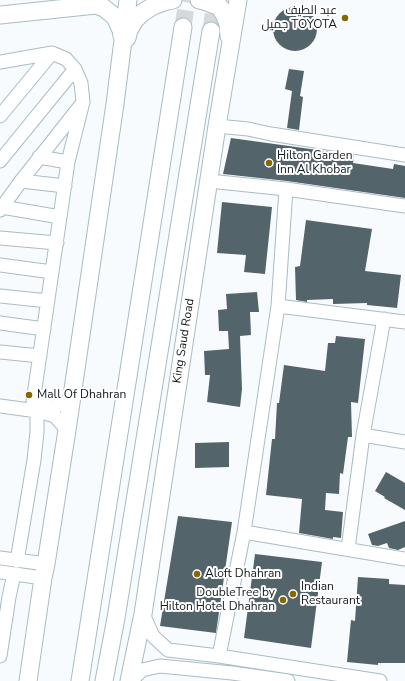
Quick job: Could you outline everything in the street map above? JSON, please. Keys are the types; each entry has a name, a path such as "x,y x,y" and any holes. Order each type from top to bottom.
{"main road":[{"path":"0,15 67,0"},
{"path":"28,681 68,430 128,0"},
{"path":"120,64 129,30 135,20 152,6 173,0"},
{"path":"199,0 220,7 228,24 230,46"},
{"name":"King Saud Road","path":"129,681 143,614 217,126 238,0"},
{"path":"225,77 244,14 250,0"},
{"path":"0,15 96,5 104,8 115,17 121,30 123,43"},
{"path":"80,681 184,28"},
{"name":"King Saud Road","path":"104,681 116,618 211,32"}],"street":[{"path":"0,116 52,53"},
{"path":"0,656 34,460 37,432 35,406 40,356 68,162 83,102 81,83 76,70 66,59 52,53 2,64"},
{"path":"0,161 76,70"},
{"path":"60,217 3,202 83,102"},
{"path":"217,126 248,129 405,155"},
{"path":"39,157 68,162"},
{"path":"21,181 65,186"},
{"path":"209,181 286,189 405,206"},
{"path":"219,656 244,532 278,306 286,189"},
{"path":"0,238 57,243"},
{"path":"0,265 52,272"},
{"path":"0,296 48,301"},
{"path":"278,306 405,322"},
{"path":"348,549 363,436 384,319"},
{"path":"0,323 44,329"},
{"path":"0,352 40,356"},
{"path":"0,397 35,406 55,416 68,430"},
{"path":"0,406 54,407 71,400"},
{"path":"363,436 405,442"},
{"path":"244,532 405,559"},
{"path":"0,558 16,567 45,571"},
{"path":"0,572 16,567"},
{"path":"143,614 153,636 168,650 219,656 380,681"},
{"path":"133,681 142,670 160,666 232,677 288,681"}],"building":[{"path":"295,7 307,11 313,17 317,29 313,41 307,47 295,51 283,47 277,41 273,29 277,17 283,11"},
{"path":"289,69 304,71 300,96 303,97 299,130 287,128 292,91 285,89"},
{"path":"231,138 354,155 353,163 393,169 394,164 405,166 405,198 287,181 223,174"},
{"path":"222,202 272,207 265,274 244,272 246,255 217,253"},
{"path":"306,220 372,229 365,271 401,275 397,308 367,305 367,303 333,304 333,299 307,300 307,302 296,300 295,267 300,266"},
{"path":"257,292 259,312 250,312 251,335 240,336 242,389 240,407 207,402 210,375 205,375 204,351 229,349 228,331 219,331 218,310 227,309 226,294"},
{"path":"336,336 365,339 358,403 351,402 352,437 348,437 343,474 340,473 339,494 326,493 325,510 343,512 341,538 333,537 333,539 299,533 302,499 266,495 272,439 275,439 277,403 279,403 284,365 325,371 328,343 335,343"},
{"path":"229,442 229,467 195,468 195,443"},
{"path":"386,472 405,483 405,510 375,491"},
{"name":"Aloft Dhahran","path":"178,516 232,522 216,633 160,626"},
{"path":"405,521 405,547 398,550 389,548 387,543 378,546 372,545 368,534"},
{"name":"DoubleTree by Hilton Hotel Dhahran","path":"255,554 322,562 311,648 244,638"},
{"path":"358,577 389,579 389,584 405,585 405,663 378,663 378,665 347,662 351,620 355,621"}],"tunnel":[{"path":"183,27 187,0"},
{"path":"211,31 215,0"}],"place":[{"name":"عبد الطيف جميل TOYOTA","path":"345,18"},
{"name":"Hilton Garden Inn Al Khobar","path":"269,163"},
{"name":"Mall Of Dhahran","path":"29,395"},
{"name":"Aloft Dhahran","path":"197,574"},
{"name":"Indian Restaurant","path":"293,594"},
{"name":"DoubleTree by Hilton Hotel Dhahran","path":"283,600"}]}
